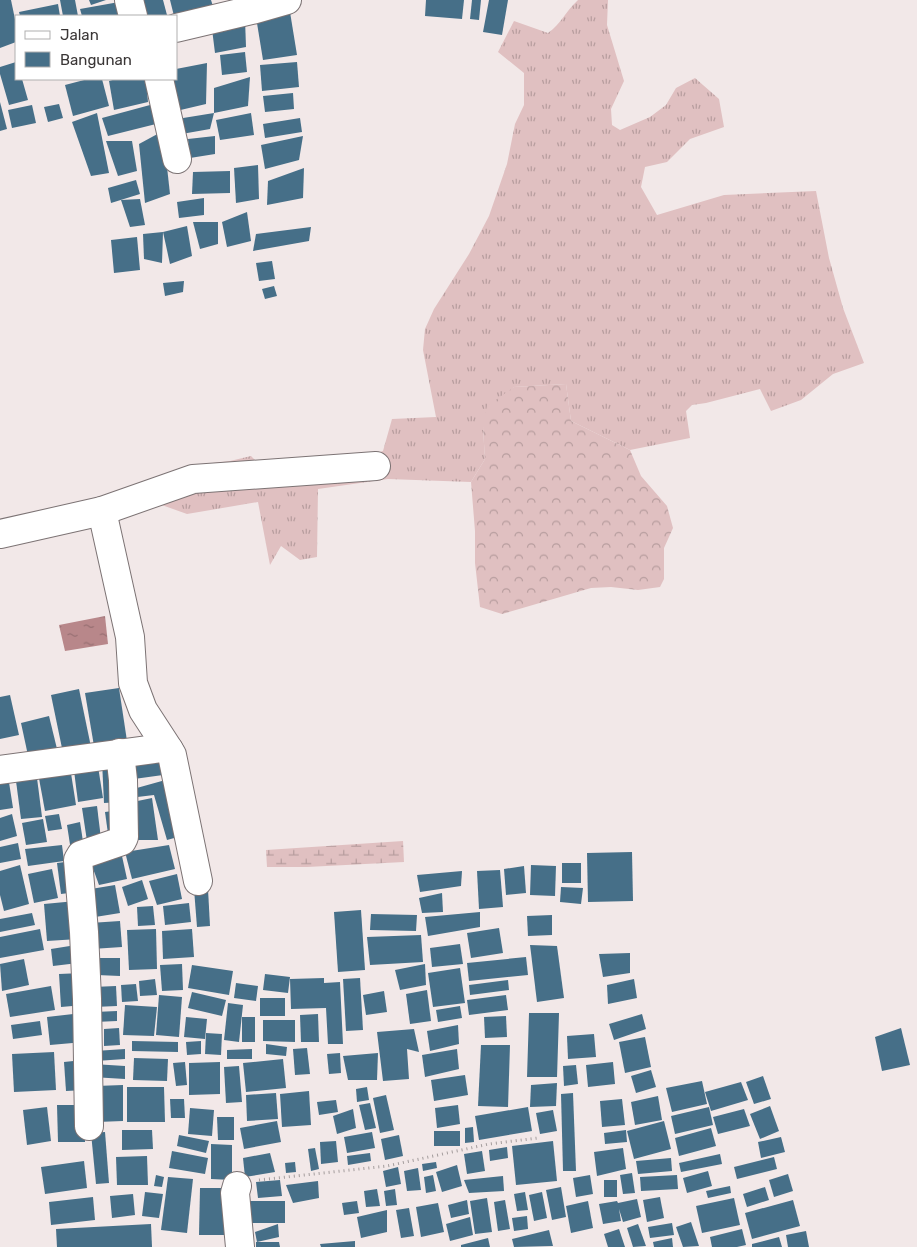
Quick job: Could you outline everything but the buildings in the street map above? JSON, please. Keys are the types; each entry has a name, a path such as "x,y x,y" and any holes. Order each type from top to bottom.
{"street":[{"path":"129,0 133,15"},
{"path":"178,28 287,0"},
{"path":"158,80 176,159"},
{"path":"0,534 102,511 193,480 376,466"},
{"path":"102,511 130,637 133,683 143,710 172,755 198,881"},
{"path":"0,770 162,748 169,750"},
{"path":"89,1126 87,1000 78,860 81,855 122,841 124,837 123,780 120,753"},
{"path":"237,1186 235,1194 240,1247"}],"path":[{"path":"237,1186 244,1182 387,1166 489,1144 538,1138"}],"green space":[{"path":"578,0 608,0 607,25 624,81 611,109 612,125 620,130 650,117 666,105 676,88 695,78 719,99 724,127 690,139 667,162 645,167 641,187 657,215 724,195 816,191 829,258 843,308 864,363 833,374 801,400 771,411 760,389 692,405 686,411 690,438 630,450 571,421 566,384 514,387 483,428 485,459 471,482 388,479 318,489 317,557 300,560 281,546 270,565 258,502 187,514 159,504 154,478 204,464 251,456 258,463 295,457 350,460 383,451 392,419 436,417 423,350 425,329 434,309 469,254 489,216 507,164 515,124 524,105 524,73 498,52 514,21 548,33"},
{"path":"566,384 571,421 630,450 641,476 667,506 673,528 664,548 664,579 660,587 638,590 611,587 591,588 502,614 480,607 475,563 475,531 471,482 485,459 483,428 487,406 514,387"},
{"path":"403,841 404,862 267,867 266,850"}],"water":[{"path":"105,616 108,644 65,651 59,625"}]}
